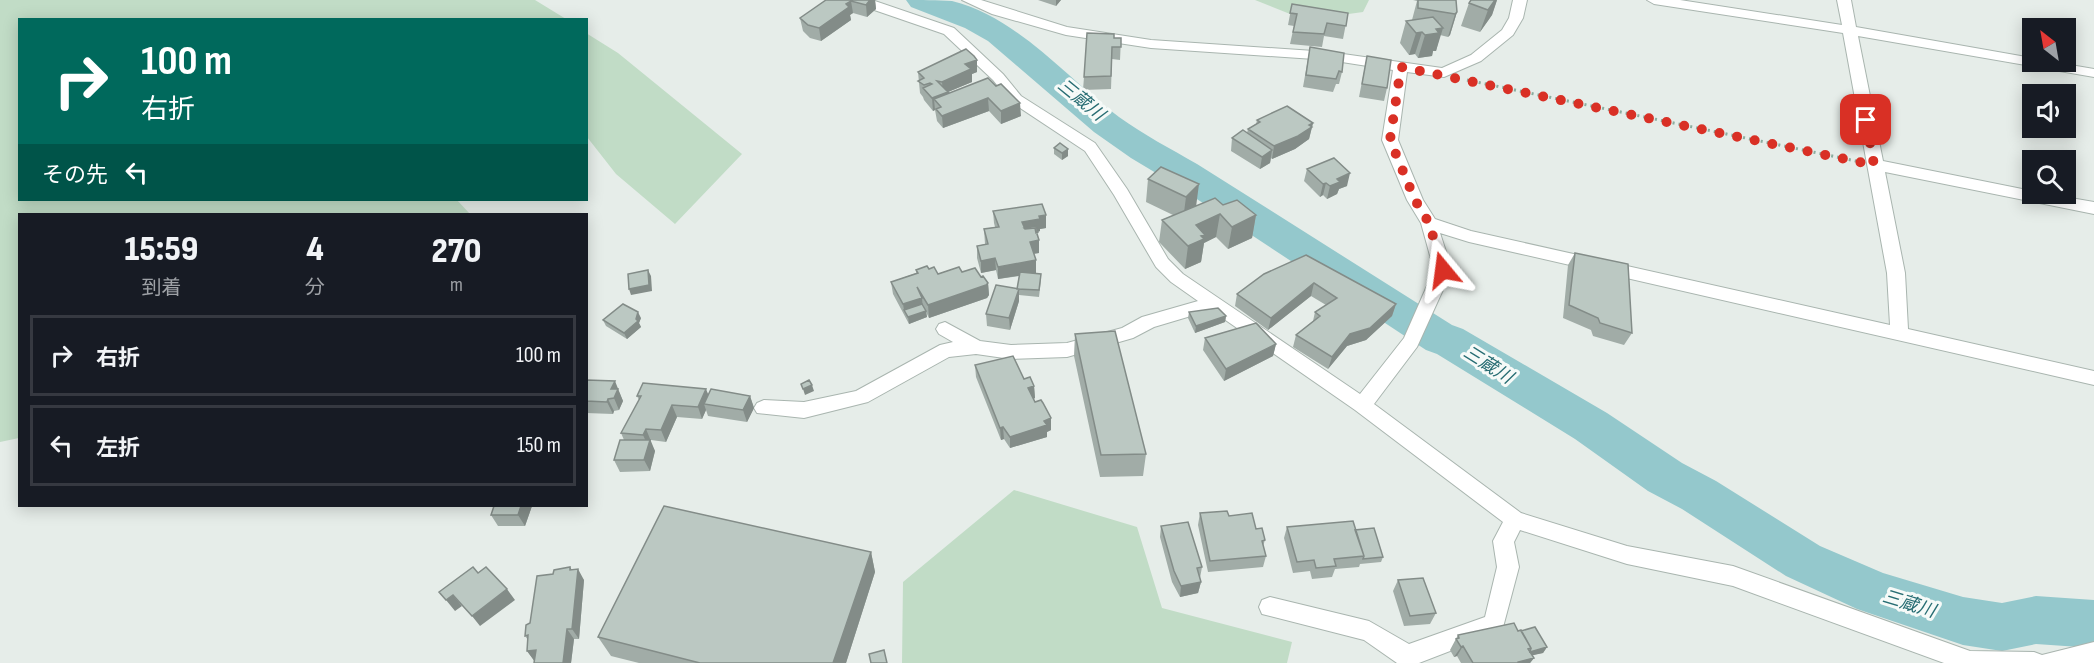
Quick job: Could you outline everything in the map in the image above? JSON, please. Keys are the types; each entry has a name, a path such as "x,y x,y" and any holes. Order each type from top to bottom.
{"street":[{"path":"859,0 949,31 998,77 1016,99 1090,147 1121,193 1162,263 1177,278 1362,405 1515,520 1627,555 1733,576 1936,656 1970,662 2034,663"},
{"path":"969,0 997,11 1066,31 1151,44 1329,56 1444,73 1476,58 1508,32 1516,18 1520,0"},
{"path":"1654,0 1849,30 2094,73"},
{"path":"1844,0 1896,273 1899,333"},
{"path":"1362,405 1412,342 1443,270 1429,223 1415,200 1390,140 1401,67"},
{"path":"1874,165 2094,208"},
{"path":"1429,223 1469,236 2094,378"},
{"path":"765,408 804,410 861,398 946,350 976,347 1011,352 1067,350 1127,333 1148,322 1214,303"},
{"path":"945,329 976,347"},
{"path":"1270,607 1369,631 1407,659 1494,624 1508,567 1503,541 1515,520"},
{"path":"2049,663 2094,653"}],"path":[{"path":"1459,79 1874,165"}],"green space":[{"path":"0,0 535,0 564,18 18,18 18,201 458,201 469,213 18,213 18,438 0,442"},
{"path":"1255,0 1369,0 1363,12 1305,20"},
{"path":"588,34 618,53 742,154 675,224 616,174 588,138"},
{"path":"1014,490 1137,527 1162,608 1292,642 1287,663 902,663 903,582"}],"building":[{"path":"826,0 870,0 866,5 851,1 846,4 849,7 819,28 808,25 800,18"},
{"path":"1418,0 1456,0 1457,12 1455,14 1418,8"},
{"path":"1471,0 1495,0 1488,10 1469,3"},
{"path":"1292,4 1348,13 1346,26 1327,23 1324,34 1293,32 1297,14 1290,13"},
{"path":"1433,17 1443,28 1436,29 1439,33 1425,35 1422,32 1416,33 1406,21"},
{"path":"1087,33 1114,34 1114,38 1121,38 1121,47 1112,47 1111,76 1084,77"},
{"path":"1310,47 1344,53 1342,72 1339,71 1336,79 1306,75"},
{"path":"966,49 977,60 965,64 971,69 942,82 937,81 948,92 932,98 923,88 932,84 924,85 918,81 924,78 918,72"},
{"path":"1367,56 1391,60 1387,88 1362,84"},
{"path":"988,78 996,86 1001,84 1020,103 1001,111 988,98 942,116 936,109 941,107 934,99"},
{"path":"1287,106 1313,123 1309,125 1312,127 1274,146 1248,129 1260,122 1257,120"},
{"path":"1243,130 1272,150 1262,157 1232,138"},
{"path":"1060,143 1068,149 1062,153 1054,148"},
{"path":"1334,158 1350,173 1337,179 1340,182 1330,186 1323,184 1307,169"},
{"path":"1161,167 1199,184 1186,197 1148,179"},
{"path":"1215,198 1223,205 1237,200 1256,215 1232,227 1220,214 1196,225 1205,235 1201,236 1204,239 1188,246 1162,220"},
{"path":"1042,204 1046,215 1039,216 1040,219 1022,222 1025,229 1035,228 1039,240 1030,242 1036,260 998,267 995,258 981,261 977,246 988,244 984,229 999,227 993,211"},
{"path":"1036,226 1038,232 1036,233 1035,228 1024,228"},
{"path":"1575,253 1628,264 1632,333 1600,323 1598,318 1569,305"},
{"path":"1306,255 1396,304 1370,328 1350,334 1332,357 1296,335 1320,316 1315,312 1337,298 1314,283 1271,318 1237,294 1264,274"},
{"path":"927,266 929,269 934,267 938,274 959,267 962,272 975,268 988,283 928,305 917,287 922,298 903,304 891,282 918,273 916,270"},
{"path":"648,270 649,285 629,289 628,274"},
{"path":"1020,272 1041,274 1039,290 1017,289"},
{"path":"996,285 1019,289 1009,318 986,314"},
{"path":"623,304 638,312 636,319 638,321 624,333 603,320"},
{"path":"922,304 926,311 908,317 904,310"},
{"path":"1218,308 1226,316 1196,326 1189,312"},
{"path":"1256,323 1276,344 1226,369 1205,338"},
{"path":"1115,331 1146,454 1101,455 1075,334"},
{"path":"1013,356 1024,379 1030,377 1034,386 1028,388 1035,402 1041,400 1051,418 1044,421 1047,425 1010,437 1003,427 1000,428 975,365"},
{"path":"588,380 615,381 611,389 618,389 614,398 608,399 607,402 588,401"},
{"path":"809,380 812,385 803,389 801,384"},
{"path":"643,383 706,389 698,407 672,405 661,430 646,429 643,435 621,433 641,396 637,396"},
{"path":"711,389 750,396 743,410 704,404"},
{"path":"620,440 650,440 644,460 614,460"},
{"path":"664,506 871,552 833,663 700,663 598,637"},
{"path":"494,507 521,507 518,515 491,515"},
{"path":"1227,511 1229,516 1252,513 1256,529 1262,528 1265,540 1262,541 1266,556 1210,561 1200,513"},
{"path":"1353,521 1364,556 1334,559 1336,566 1316,568 1314,560 1297,562 1287,527"},
{"path":"1188,522 1202,567 1197,568 1201,582 1181,586 1174,571 1161,526"},
{"path":"1374,528 1383,557 1363,559 1355,530"},
{"path":"473,567 478,573 486,567 507,589 472,616 453,595 446,600 439,592"},
{"path":"570,567 570,570 578,569 572,629 567,629 563,663 534,663 536,650 527,651 528,635 525,636 526,625 530,623 537,576 553,574 554,570"},
{"path":"1423,578 1436,613 1410,616 1398,580"},
{"path":"1514,623 1518,631 1521,630 1534,658 1518,663 1473,663 1456,639 1459,638 1458,635"},
{"path":"1535,627 1547,647 1530,652 1531,648 1521,631"},
{"path":"884,650 887,663 871,663 869,654"}],"waterway":[{"name":"三蔵川","path":"922,0 976,21 999,34 1106,124 1144,150 1184,173 1441,339 1448,340 1591,426 1665,477 1699,495 1803,561 1875,593 1963,621 2002,627 2036,620 2094,624"}],"route":[{"path":"1443,270 1429,223 1415,200 1390,140 1395,120 1401,67 1874,165 1866,120"}]}
